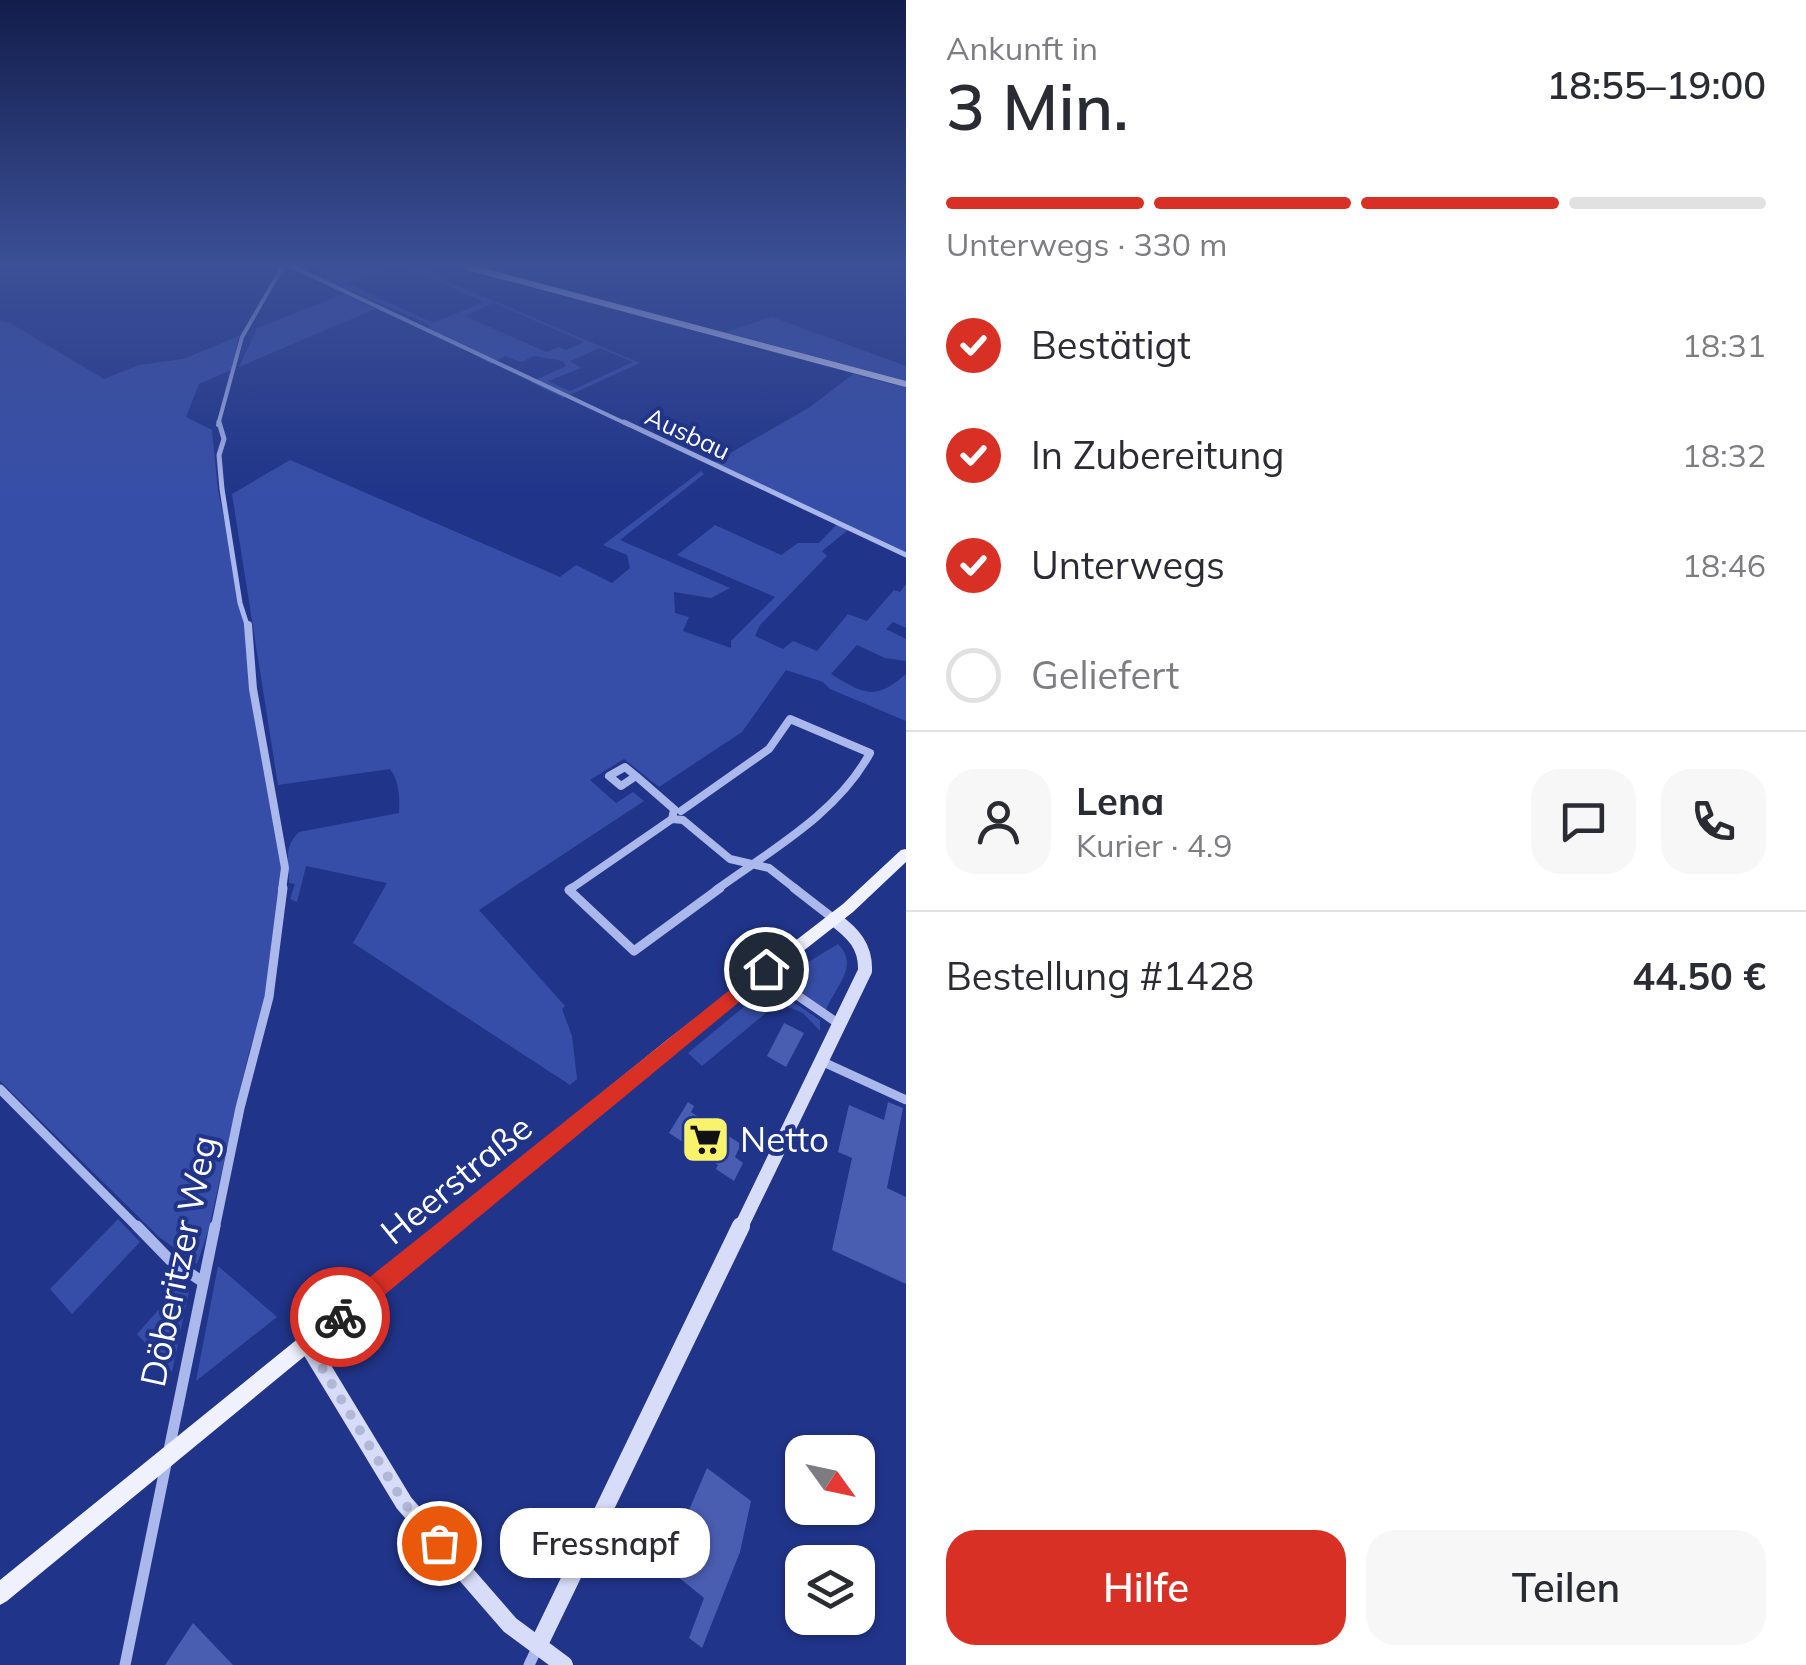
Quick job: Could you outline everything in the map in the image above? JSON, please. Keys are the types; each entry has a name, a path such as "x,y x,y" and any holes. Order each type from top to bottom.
{"main road":[{"path":"755,344 906,384"},
{"name":"Heerstraße","path":"0,1594 763,971 834,919 906,854"},
{"path":"533,1656 865,971 866,956 860,940 834,919"},
{"path":"307,1343 404,1503 510,1624 533,1656 564,1665"}],"street":[{"name":"Döberitzer Weg","path":"125,1665 248,1070 269,997 285,868 253,690 248,624 240,603 219,455 224,439 218,420 240,344"},
{"name":"Ausbau","path":"456,344 906,555"},
{"path":"790,719 870,753 853,784 817,816 753,862 634,951 570,890 769,748 790,719"},
{"path":"636,776 730,859 770,868 834,919"},
{"path":"763,971 840,1024"},
{"path":"822,1060 906,1100"},
{"path":"0,1089 170,1260 203,1282"}],"shaded area":[{"path":"0,344 45,344 104,379 139,365 183,359 220,344 237,344 231,370 199,384 186,417 212,430 218,490 246,625 282,873 267,996 249,1052 208,1232 197,1264 159,1237 0,1081"},
{"path":"250,344 294,344 239,367"},
{"path":"455,344 527,344 546,352 594,344 640,363 563,398 531,382 566,366 563,361 534,356 521,362 505,356 491,364","holes":["600,348 633,362 570,391 548,381 581,368 570,361"]},
{"path":"768,344 845,344 906,366 906,381"},
{"path":"853,374 906,388 906,553 713,463 810,407"},
{"path":"290,460 560,577 576,565 612,583 630,568 627,555 603,545 701,471 704,474 620,540 730,588 711,598 674,592 675,613 689,617 683,631 731,648 731,641 775,597 677,555 715,525 781,555 798,543 819,543 837,524 848,530 822,551 827,556 760,625 755,636 783,649 793,641 817,651 848,614 867,621 894,590 900,592 906,584 906,628 893,622 886,629 906,639 906,661 885,658 857,645 831,674 869,692 886,688 906,674 906,721 830,689 823,682 786,670 742,732 659,787 624,759 590,780 616,803 633,792 644,801 479,910 565,1006 562,1009 572,1036 577,1079 570,1085 353,943 387,883 306,866 297,902 290,899 295,884 289,883 288,855 299,832 399,813 399,801 390,769 278,785 232,494"},
{"path":"838,944 847,960 846,968 826,1010 782,978"},
{"path":"769,986 820,1020 820,1031 803,1013 778,1003 702,1066 688,1053"},
{"path":"118,1219 140,1242 72,1314 50,1289"},
{"path":"218,1266 277,1317 196,1381"},
{"path":"185,1287 189,1291 172,1372 137,1334 177,1289"}],"building":[{"path":"784,1023 804,1033 786,1067 767,1056"},
{"name":"Netto","path":"688,1102 694,1106 691,1112 741,1144 735,1157 743,1163 734,1181 716,1169 718,1165 669,1133"},
{"path":"888,1102 903,1108 887,1188 906,1197 906,1284 832,1250 852,1158 838,1152 849,1105 884,1120"},
{"path":"707,1468 751,1501 740,1552 702,1648 689,1638 704,1598 665,1566"},
{"path":"193,1623 233,1665 165,1665"}],"way so far":[{"path":"340,1317 307,1343 404,1503 439,1543"}],"place":[{"name":"Netto","path":"705,1139"},
{"name":"Fressnapf","path":"439,1543"}],"route":[{"path":"340,1317 766,969"}]}
